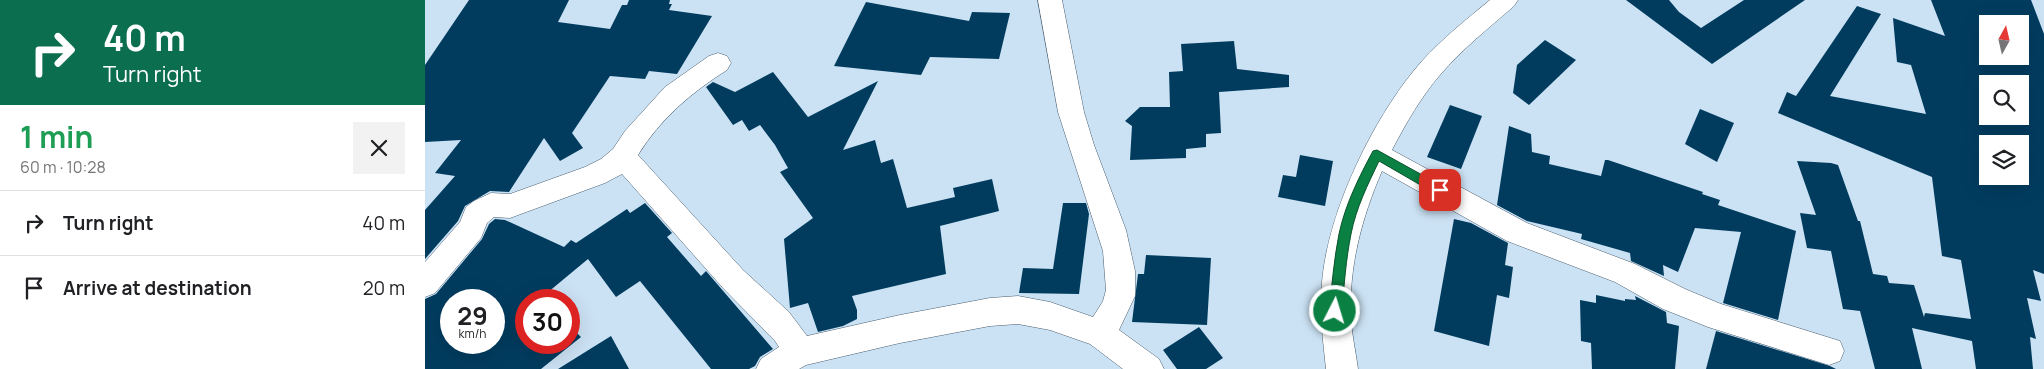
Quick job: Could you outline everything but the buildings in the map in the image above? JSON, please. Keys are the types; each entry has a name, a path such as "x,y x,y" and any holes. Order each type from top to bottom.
{"street":[{"path":"1050,0 1062,73 1075,128 1108,223 1121,274 1121,292 1113,312 1100,334"},
{"path":"1341,369 1335,311 1345,232 1357,197 1377,154 1404,104 1431,68 1506,0"},
{"path":"425,284 471,229 476,216 484,209 491,206 511,206 595,175 611,167 623,157 658,110 696,77 718,63"},
{"path":"1377,154 1517,232 1625,273 1673,299 1719,317 1829,351"},
{"path":"623,157 709,253 769,313 794,341 799,352"},
{"path":"772,369 799,352 936,322 990,312 1018,310 1050,316 1100,334 1148,369"}],"route":[{"path":"1335,311 1345,232 1357,197 1377,154 1440,190"}]}
